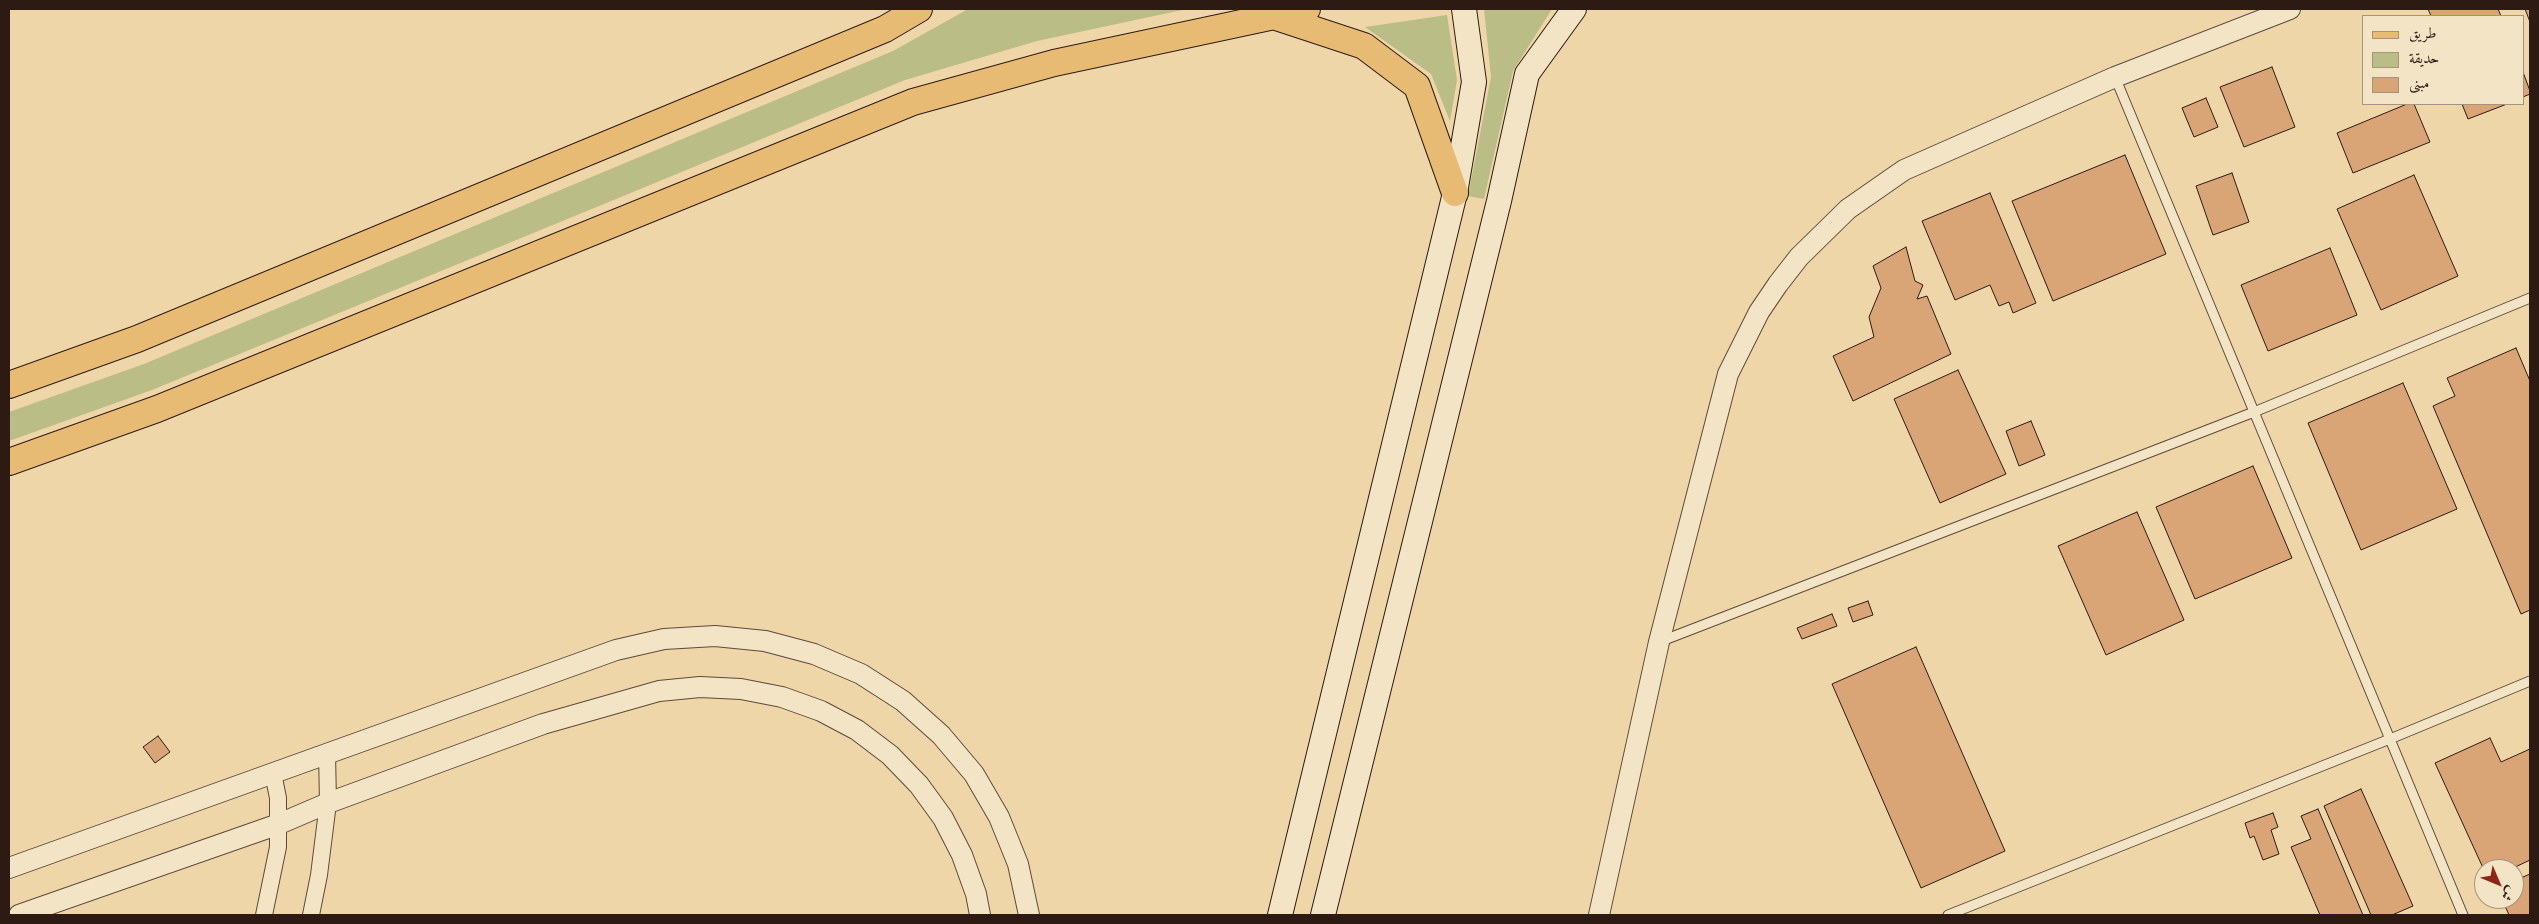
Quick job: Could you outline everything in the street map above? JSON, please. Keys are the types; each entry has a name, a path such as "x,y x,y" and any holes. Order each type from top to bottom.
{"main road":[{"path":"9,385 146,335 876,33 919,9"},
{"path":"9,462 157,408 913,102 1054,63 1307,9"},
{"path":"1280,915 1455,193 1474,82 1464,9"},
{"path":"1323,915 1499,200 1527,74 1574,9"},
{"path":"1273,16 1364,46 1417,86 1455,193"}],"street":[{"path":"1599,915 1659,642 1728,374 1758,312 1799,257 1848,209 1904,170 2115,77 2290,9"},
{"path":"9,868 616,650 664,639 715,636 765,641 814,654 861,674 903,701 941,735 974,774 999,817 1018,864 1029,915"},
{"path":"19,915 279,824 543,724 667,690 700,687 741,689 782,697 821,711 857,730 890,755 919,785 943,818 962,854 976,894 980,915"},
{"path":"311,915 320,875 328,804 327,753"},
{"path":"264,915 274,870 279,824 273,773"},
{"path":"9,905 12,915"}],"lane":[{"path":"2115,77 2463,915"},
{"path":"1659,642 2254,412 2530,298"},
{"path":"1948,915 2390,739 2530,681"}],"green space":[{"path":"968,9 1187,9 1037,41 905,80 152,390 9,441 9,412 144,364 893,51"},
{"path":"1484,9 1552,9 1513,71 1484,199 1468,196 1491,77"},
{"path":"1447,15 1457,80 1450,121 1431,74 1365,27"}],"building":[{"path":"2428,9 2498,9 2501,15 2431,15"},
{"path":"2525,9 2530,9 2530,22"},
{"path":"2272,67 2295,127 2244,147 2220,87"},
{"path":"2524,75 2530,91 2530,94 2524,97"},
{"path":"2206,98 2218,127 2194,137 2182,108"},
{"path":"2405,105 2414,105 2430,142 2353,173 2337,133"},
{"path":"2462,105 2504,105 2468,119"},
{"path":"2125,155 2166,254 2053,301 2012,201"},
{"path":"2232,173 2249,222 2213,235 2196,186"},
{"path":"2414,175 2458,276 2381,310 2337,209"},
{"path":"1990,193 2036,303 2013,313 2009,302 1999,306 1990,285 1955,300 1922,221"},
{"path":"1906,247 1915,281 1923,285 1917,299 1927,296 1951,354 1853,401 1833,356 1874,337 1869,317 1881,288 1873,266"},
{"path":"2330,248 2357,315 2268,351 2241,285"},
{"path":"2516,348 2530,381 2530,610 2521,614 2433,406 2455,396 2447,378"},
{"path":"1958,370 2006,474 1940,503 1894,399"},
{"path":"2403,383 2457,509 2361,550 2308,423"},
{"path":"2031,421 2045,455 2019,466 2006,431"},
{"path":"2253,466 2292,558 2195,599 2156,507"},
{"path":"2137,512 2184,620 2106,655 2058,546"},
{"path":"1868,601 1873,615 1853,622 1848,608"},
{"path":"1832,614 1837,626 1802,639 1797,628"},
{"path":"1916,647 2005,851 1921,888 1832,684"},
{"path":"158,736 170,752 155,763 143,747"},
{"path":"2490,738 2501,762 2530,749 2530,860 2524,863 2524,859 2479,859 2435,763"},
{"path":"2361,789 2413,906 2392,915 2371,915 2324,806"},
{"path":"2318,809 2363,915 2320,915 2291,847 2311,839 2301,816"},
{"path":"2273,813 2278,827 2271,830 2279,854 2263,860 2254,836 2250,838 2245,823"},
{"path":"2530,874 2530,915 2509,915 2506,909 2524,909 2524,877"}]}
